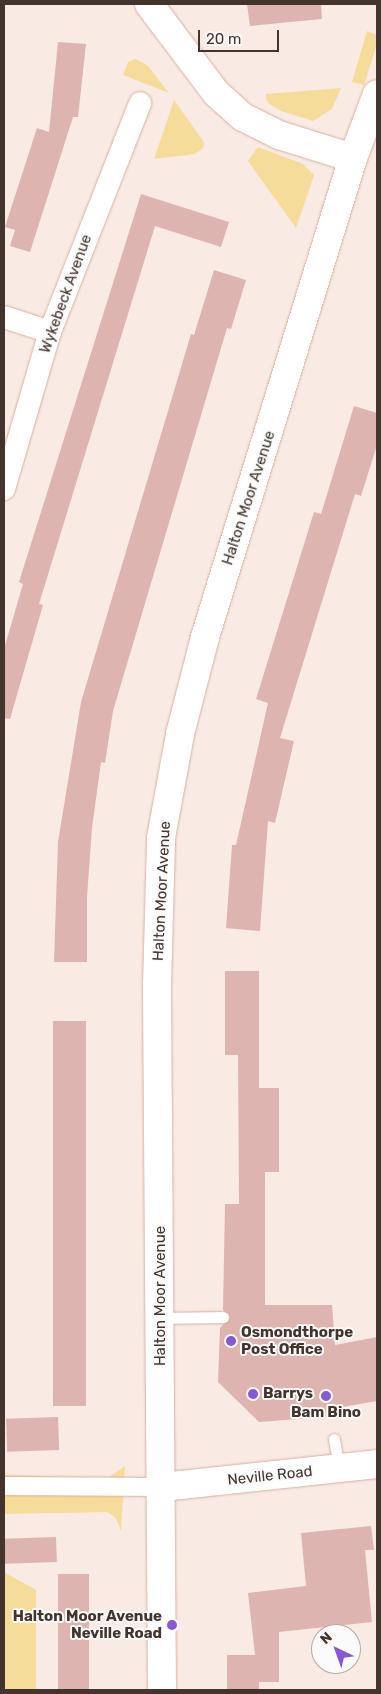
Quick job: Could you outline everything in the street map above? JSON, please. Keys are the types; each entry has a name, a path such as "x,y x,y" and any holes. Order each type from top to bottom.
{"street":[{"path":"149,4 216,93 243,117 279,135 353,158"},
{"name":"Halton Moor Avenue","path":"162,1690 161,1318 157,985 162,838 180,734 205,637 353,158 377,94"},
{"name":"Wykebeck Avenue","path":"4,489 50,332 140,103"},
{"path":"4,316 50,332"},
{"name":"Neville Road","path":"162,1488 377,1464"},
{"path":"4,1486 162,1488"}],"lane":[{"path":"161,1318 223,1317"},
{"path":"334,1438 339,1468"}],"shaded area":[{"path":"367,31 377,35 377,44 364,85 352,82"},
{"path":"136,59 148,66 169,93 123,75 128,62"},
{"path":"341,88 332,109 313,121 281,111 268,103 266,98 266,94"},
{"path":"174,100 204,142 203,148 195,154 154,159"},
{"path":"258,147 303,164 314,175 296,228 248,161"},
{"path":"125,1466 121,1531 116,1518 107,1512 4,1514 4,1475 108,1478"},
{"path":"4,1572 36,1590 36,1690 4,1690"}],"building":[{"path":"247,4 321,4 322,19 250,26"},
{"path":"58,42 86,44 78,117 73,117 30,252 10,246 15,230 5,227 37,128 49,132"},
{"path":"141,194 229,222 221,247 155,226 39,604 43,605 10,719 4,718 4,649 23,584 19,582"},
{"path":"214,270 246,280 231,329 227,328 113,711 105,763 101,762 92,828 87,897 87,962 54,962 58,842 81,702 191,334 194,335"},
{"path":"354,406 377,413 377,445 361,496 355,494 280,738 294,741 275,823 268,821 260,931 226,928 232,845 236,845 268,703 256,699 314,512 321,514"},
{"path":"225,971 259,971 259,1088 279,1088 279,1172 265,1172 265,1305 332,1305 335,1345 377,1337 377,1401 337,1408 338,1416 259,1422 218,1382 220,1328 230,1317 223,1310 225,1204 239,1204 238,1055 225,1055"},
{"path":"53,1021 86,1021 86,1406 53,1406"},
{"path":"58,1417 59,1450 7,1452 6,1419"},
{"path":"371,1526 374,1550 365,1550 372,1622 311,1624 311,1629 279,1632 279,1682 259,1682 259,1690 227,1690 227,1655 255,1655 248,1593 306,1586 301,1533"},
{"path":"56,1537 57,1562 5,1564 4,1539"},
{"path":"58,1574 89,1574 89,1690 58,1690"}],"place":[{"name":"Osmondthorpe Post Office","path":"231,1341"},
{"name":"Barrys","path":"253,1394"},
{"name":"Bam Bino","path":"326,1396"},
{"name":"Halton Moor Avenue Neville Road","path":"172,1625"}]}
